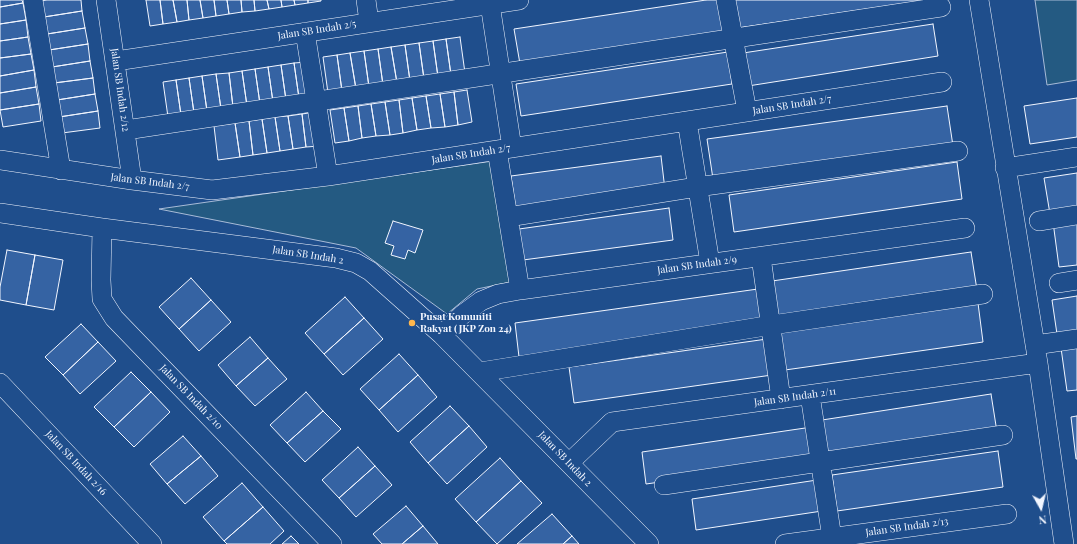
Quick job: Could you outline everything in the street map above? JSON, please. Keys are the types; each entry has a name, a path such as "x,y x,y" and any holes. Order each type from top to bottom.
{"street":[{"path":"33,0 61,170"},
{"name":"Jalan SB Indah 2/12","path":"106,0 116,60 132,180"},
{"path":"366,0 369,22"},
{"name":"Jalan SB Indah 2/5","path":"116,60 519,0"},
{"path":"726,0 747,112"},
{"path":"979,0 1036,354 1069,520 1064,544"},
{"path":"490,4 500,73 508,217 520,290"},
{"path":"126,130 940,7"},
{"path":"305,32 328,176"},
{"name":"Jalan SB Indah 2/7","path":"0,160 61,170 212,190 328,176 942,82"},
{"path":"687,121 710,263"},
{"path":"508,217 697,187 958,151"},
{"path":"1006,168 1077,157"},
{"name":"Jalan SB Indah 2","path":"0,213 102,228 336,258 356,263 370,271 442,335 649,544"},
{"path":"1039,221 1077,215"},
{"name":"Jalan SB Indah 2/10","path":"102,228 102,299 114,318 332,544"},
{"name":"Jalan SB Indah 2/9","path":"442,335 462,315 481,301 498,294 965,228"},
{"path":"761,256 772,325 781,398"},
{"path":"480,372 772,325 983,294"},
{"name":"Jalan SB Indah 2/11","path":"569,463 612,422 810,395 1036,354 1077,339"},
{"name":"Jalan SB Indah 2/16","path":"0,383 152,544"},
{"path":"810,395 832,538"},
{"path":"664,485 1003,435"},
{"name":"Jalan SB Indah 2/13","path":"784,544 832,538 879,537 1007,514"}],"shaded area":[{"path":"1035,0 1077,0 1077,80 1047,85"},
{"path":"493,161 511,282 477,289 447,314 356,248 159,209"}],"building":[{"path":"0,0 22,0 23,3 0,7"},
{"path":"81,0 82,11 44,17 42,1"},
{"path":"146,0 160,0 163,24 150,26"},
{"path":"160,0 173,0 177,22 163,24"},
{"path":"173,0 187,0 189,20 177,22"},
{"path":"187,0 200,0 203,18 189,20"},
{"path":"200,0 214,0 216,16 203,18"},
{"path":"214,0 227,0 229,14 216,16"},
{"path":"227,0 241,0 242,12 229,14"},
{"path":"241,0 254,0 255,11 242,12"},
{"path":"254,0 267,0 269,9 255,11"},
{"path":"267,0 281,0 282,7 269,9"},
{"path":"281,0 294,0 295,5 282,7"},
{"path":"294,0 308,0 308,3 295,5"},
{"path":"308,0 321,0 321,1 308,3"},
{"path":"706,0 719,0 724,34 520,64 514,29"},
{"path":"733,0 928,0 738,28"},
{"path":"23,3 26,20 0,24 0,7"},
{"path":"82,11 85,28 47,34 44,17"},
{"path":"26,20 28,37 0,41 0,24"},
{"path":"933,24 938,56 748,86 743,53"},
{"path":"85,28 88,44 49,50 47,34"},
{"path":"28,37 31,54 0,58 0,41"},
{"path":"460,37 465,73 451,75 446,39"},
{"path":"446,39 451,75 438,77 433,41"},
{"path":"433,41 438,77 424,79 419,43"},
{"path":"419,43 424,79 410,81 405,45"},
{"path":"88,44 90,61 52,67 49,50"},
{"path":"405,45 410,81 397,83 391,47"},
{"path":"391,47 397,83 383,85 378,49"},
{"path":"378,49 383,85 369,87 364,51"},
{"path":"364,51 369,87 356,89 350,53"},
{"path":"728,52 732,84 521,116 516,84"},
{"path":"350,53 356,89 342,91 337,55"},
{"path":"31,54 34,70 0,76 0,58"},
{"path":"337,55 342,91 328,93 323,57"},
{"path":"90,61 93,78 54,83 52,67"},
{"path":"307,62 312,96 299,98 294,63"},
{"path":"294,63 299,98 286,100 281,65"},
{"path":"281,65 286,100 273,102 268,67"},
{"path":"268,67 273,102 260,104 255,69"},
{"path":"255,69 260,104 247,106 242,71"},
{"path":"34,70 36,87 0,93 0,76"},
{"path":"242,71 247,106 233,107 229,73"},
{"path":"229,73 233,107 221,109 216,74"},
{"path":"216,74 221,109 207,111 202,76"},
{"path":"202,76 207,111 194,113 189,78"},
{"path":"93,78 95,94 57,100 54,83"},
{"path":"189,78 194,113 181,115 176,80"},
{"path":"176,80 181,115 168,117 163,82"},
{"path":"36,87 39,104 0,110 0,93"},
{"path":"467,90 472,122 458,125 454,92"},
{"path":"454,92 458,125 445,127 440,94"},
{"path":"95,94 98,111 59,117 57,100"},
{"path":"440,94 445,127 431,128 426,96"},
{"path":"426,96 431,128 417,130 412,98"},
{"path":"412,98 417,130 403,133 399,100"},
{"path":"1077,98 1077,137 1030,144 1024,106"},
{"path":"399,100 403,133 390,135 385,102"},
{"path":"385,102 390,135 376,136 371,104"},
{"path":"39,104 41,121 3,127 0,110"},
{"path":"371,104 376,136 362,138 358,106"},
{"path":"358,106 362,138 349,141 344,108"},
{"path":"947,106 953,146 713,179 707,139"},
{"path":"344,108 349,141 335,143 330,110"},
{"path":"98,111 100,128 62,133 59,117"},
{"path":"315,112 320,146 306,147 302,114"},
{"path":"302,114 306,147 293,149 288,116"},
{"path":"288,116 293,149 280,151 275,117"},
{"path":"275,117 280,151 267,153 262,119"},
{"path":"262,119 267,153 253,155 249,121"},
{"path":"249,121 253,155 240,157 235,123"},
{"path":"235,123 240,157 218,160 214,126"},
{"path":"661,156 665,190 516,211 511,176"},
{"path":"957,162 962,199 734,232 729,195"},
{"path":"1077,173 1077,210 1050,214 1044,178"},
{"path":"669,208 673,240 523,260 519,229"},
{"path":"1077,219 1077,265 1059,267 1053,222"},
{"path":"393,221 423,230 415,253 408,250 405,259 391,255 394,246 385,243"},
{"path":"7,250 35,255 26,305 0,300 0,287"},
{"path":"971,252 977,290 777,319 772,281"},
{"path":"35,255 63,260 54,310 26,305"},
{"path":"191,278 211,300 179,329 159,307"},
{"path":"758,289 763,323 519,357 515,323"},
{"path":"1077,296 1077,338 1058,341 1052,300"},
{"path":"345,297 364,318 324,354 305,333"},
{"path":"211,300 231,322 199,351 179,329"},
{"path":"978,303 983,342 785,370 779,331"},
{"path":"364,318 383,339 343,375 324,354"},
{"path":"81,324 98,342 63,375 45,357"},
{"path":"250,337 268,358 236,386 218,365"},
{"path":"767,339 772,375 574,403 569,367"},
{"path":"98,342 116,361 80,394 63,375"},
{"path":"1077,345 1077,390 1067,391 1061,348"},
{"path":"399,354 418,375 379,410 360,389"},
{"path":"268,358 287,379 255,406 236,386"},
{"path":"131,372 151,392 114,427 94,407"},
{"path":"418,375 437,397 398,432 379,410"},
{"path":"151,392 170,412 134,447 114,427"},
{"path":"306,392 323,411 287,443 270,425"},
{"path":"991,394 997,432 828,458 822,420"},
{"path":"450,406 469,426 428,463 410,442"},
{"path":"323,411 341,429 305,462 287,443"},
{"path":"1077,416 1077,459 1076,459 1071,417"},
{"path":"469,426 487,447 447,484 428,463"},
{"path":"812,427 817,460 646,484 642,452"},
{"path":"183,436 201,456 167,484 150,464"},
{"path":"358,447 375,466 339,498 322,480"},
{"path":"998,451 1003,487 837,511 832,475"},
{"path":"201,456 218,476 185,504 167,484"},
{"path":"500,458 521,481 476,522 455,499"},
{"path":"375,466 392,485 356,517 339,498"},
{"path":"817,480 822,511 696,530 692,499"},
{"path":"521,481 542,503 497,544 476,522"},
{"path":"242,483 263,507 224,541 203,517"},
{"path":"406,506 423,526 402,544 382,544 373,534"},
{"path":"263,507 284,531 270,544 227,544 224,541"},
{"path":"552,514 572,536 563,544 517,544"},
{"path":"423,526 438,544 402,544"},
{"path":"291,536 299,544 282,544"},
{"path":"572,536 579,544 563,544"}],"place":[{"name":"Pusat Komuniti Rakyat (JKP Zon 24)","path":"412,323"}]}
